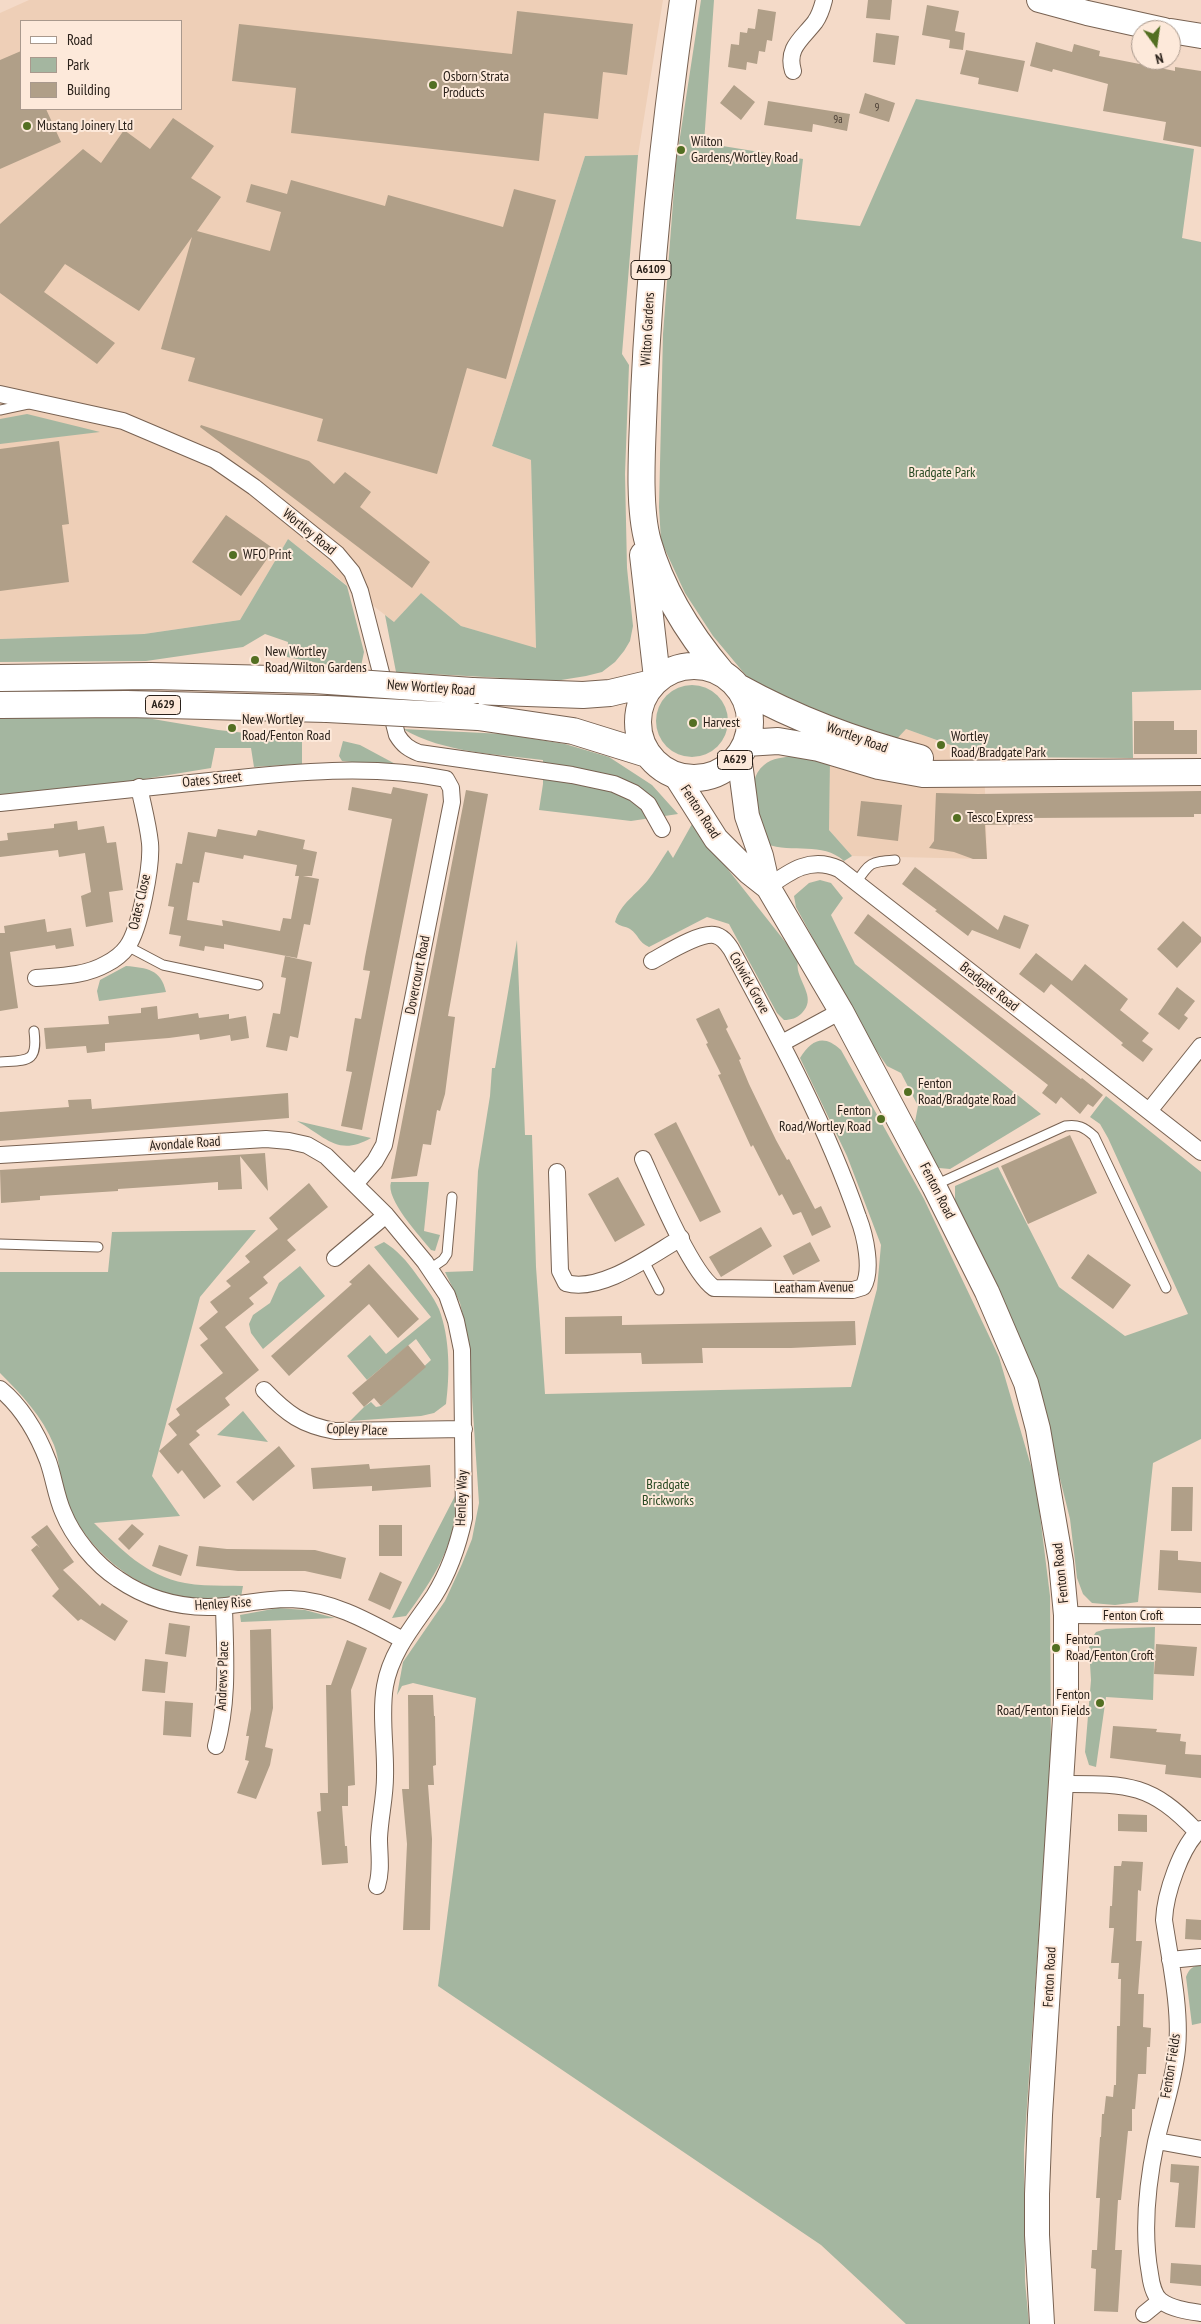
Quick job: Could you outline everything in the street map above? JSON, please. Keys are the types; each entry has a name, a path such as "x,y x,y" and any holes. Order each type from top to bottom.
{"main road":[{"name":"Wilton Gardens","path":"683,0 667,110 649,296 643,433 643,509 647,540 656,567 674,607 698,644 731,681"},
{"name":"Wilton Gardens","path":"647,540 642,558 654,681"},
{"name":"A629","path":"696,665 709,667 731,681 748,706 750,725 743,749 727,768 711,776 694,779 676,776 660,767 647,754 639,737 637,718 641,700 654,681 669,671 696,665"},
{"name":"New Wortley Road","path":"0,678 151,676 314,680 472,691 583,695 610,693 654,681"},
{"name":"Wortley Road","path":"731,681 779,710 893,751 980,774"},
{"name":"New Wortley Road","path":"0,705 127,704 478,717 572,731 647,754"},
{"name":"Wortley Road","path":"743,749 778,741 819,748 879,766 923,774 1201,772"}],"street":[{"path":"793,71 790,61 792,52 798,40 821,13 824,0"},
{"path":"1039,0 1100,17 1131,23"},
{"path":"1181,32 1201,34"},
{"name":"Wortley Road","path":"0,394 123,421 214,460 254,487 337,554 352,572 360,591 397,735 410,750 419,754 572,775 614,784 634,793 648,804 662,829"},
{"name":"Fenton Road","path":"743,749 748,816 761,856 768,887 841,1010 934,1186 987,1292 1026,1383 1048,1477 1061,1562 1066,1615 1066,1703 1040,2115 1037,2194 1042,2324"},
{"name":"Oates Street","path":"0,803 139,787 259,776 346,771 408,772 425,775"},
{"name":"Dovercourt Road","path":"356,1184 375,1161 384,1145 452,802 451,788 446,779 425,775"},
{"name":"Fenton Road","path":"676,776 716,839 749,872 768,887"},
{"name":"Oates Close","path":"36,978 80,974 94,970 107,963 127,946 135,930 150,859 149,837 139,787"},
{"name":"Bradgate Road","path":"768,887 786,874 816,864 827,864 839,869 1201,1152"},
{"name":"Colwick Grove","path":"652,961 703,935 715,934 731,950 782,1043"},
{"path":"782,1043 841,1010"},
{"name":"Leatham Avenue","path":"642,1159 705,1282 714,1288 854,1290 863,1287 867,1280 864,1240 859,1218 831,1149 782,1043"},
{"path":"1149,1111 1201,1046"},
{"name":"Avondale Road","path":"0,1155 266,1139 307,1145 326,1156 356,1184"},
{"path":"558,1172 560,1271 566,1282 578,1286 607,1280 681,1238"},
{"name":"Henley Way","path":"356,1184 386,1215 430,1269 446,1295 456,1322 462,1350 464,1518 459,1542 449,1568 435,1594 403,1640 385,1684 383,1707 385,1780 379,1836 380,1876 376,1886"},
{"path":"335,1258 386,1215"},
{"name":"Henley Rise","path":"0,1389 8,1396 37,1436 48,1462 54,1489 64,1515 77,1537 94,1558 116,1578 167,1603 194,1607 291,1599 323,1603 352,1614 403,1640"},
{"name":"Copley Place","path":"264,1390 294,1418 318,1428 355,1433 464,1429"},
{"name":"Andrews Place","path":"216,1746 220,1731 225,1689 224,1606"},
{"name":"Fenton Croft","path":"1066,1615 1201,1616"},
{"name":"Fenton Fields","path":"1062,1784 1119,1784 1144,1791 1164,1802 1199,1830 1186,1849 1165,1904 1164,1920 1178,2029 1177,2048 1156,2141 1149,2184 1146,2222 1147,2257 1152,2282 1160,2301"},
{"path":"1170,1960 1201,1957"},
{"path":"1156,2141 1201,2149"},
{"path":"1144,2314 1160,2301 1183,2310 1201,2314"}],"lane":[{"path":"0,410 38,402"},
{"path":"856,883 867,866 876,861 895,860"},
{"path":"127,946 163,965 258,984"},
{"path":"0,1062 27,1059 33,1054 36,1049 34,1032"},
{"path":"934,1186 1065,1126 1076,1124 1085,1128 1094,1136 1166,1288"},
{"path":"430,1269 443,1260 447,1254 452,1197"},
{"path":"0,1244 98,1247"},
{"path":"643,1259 659,1290"}],"shaded area":[{"path":"29,0 663,0 638,155 585,156 492,446 531,460 536,649 461,626 421,593 394,622 288,539 240,620 144,634 0,639 0,13"},
{"path":"830,719 906,729 984,757 987,859 852,856 829,830"}],"green space":[{"name":"Bradgate Park","path":"701,0 714,0 704,143 803,159 796,219 860,226 916,99 1194,149 1182,238 1201,242 1201,690 1132,692 1133,758 984,757 906,729 893,743 754,685 713,636 685,593 661,541 659,507 663,334 676,163"},
{"path":"638,155 622,354 629,365 625,474 627,568 633,626 630,641 615,662 602,672 555,681 396,672 385,615 394,622 421,593 461,626 536,648 531,460 492,446 585,156"},
{"path":"27,414 100,432 0,444 0,419"},
{"path":"288,539 347,586 364,652 360,671 287,657 288,642 265,634 243,647 146,661 0,662 0,639 144,634 240,620"},
{"path":"685,685 699,685 718,695 728,714 728,728 718,747 699,757 685,757 666,747 656,728 656,714 666,695"},
{"path":"123,714 218,730 302,739 302,764 254,767 251,748 215,748 211,768 120,783 0,796 0,717"},
{"path":"403,729 504,734 565,744 609,757 652,785 678,814 631,821 539,810 543,784 543,760 453,748 419,737"},
{"path":"343,741 360,745 401,767 342,761 339,756"},
{"path":"795,756 830,761 829,830 852,856 844,861 826,851 817,849 786,848 766,844 754,803 754,782 758,772 767,763 779,758"},
{"path":"692,824 798,958 798,970 808,1002 802,1013 796,1017 784,1020 777,1013 729,924 707,917 649,947 630,929 615,922 629,899 648,880 668,850 673,858"},
{"path":"820,880 831,883 843,898 831,915 855,964 1041,1114 950,1169 939,1168 931,1161 915,1122 918,1106 901,1073 887,1066 865,1034 796,907 794,896 809,883"},
{"name":"Bradgate Brickworks","path":"517,940 525,1135 532,1135 536,1267 545,1394 851,1387 877,1289 881,1245 847,1156 800,1058 809,1046 824,1040 841,1050 924,1199 999,1357 1036,1483 1050,1596 1051,1752 1024,2150 1025,2281 1029,2324 906,2324 821,2245 438,1986 476,1698 413,1683 402,1686 397,1695 403,1662 445,1601 462,1564 472,1539 479,1503 468,1337 460,1303 445,1272 473,1271 478,1171 490,1096 492,1068 495,1068"},
{"path":"126,966 147,969 157,974 164,984 166,992 99,1001 97,991 100,980"},
{"path":"1106,1096 1201,1172 1201,1439 1153,1463 1138,1602 1115,1605 1092,1603 1083,1594 1077,1578 1070,1519 1038,1390 955,1202 955,1186 998,1167 1059,1287 1125,1336 1188,1314 1108,1138 1100,1124 1090,1117"},
{"path":"297,1121 371,1138 350,1146 332,1143"},
{"path":"391,1182 429,1182 424,1231 440,1235 435,1251 431,1250 398,1207 393,1198"},
{"path":"256,1230 200,1297 152,1476 180,1516 94,1523 135,1560 158,1574 192,1584 243,1586 241,1597 208,1599 174,1595 139,1581 122,1570 106,1558 80,1527 62,1487 56,1451 49,1434 31,1406 0,1373 0,1272 108,1272 112,1232"},
{"path":"384,1242 409,1265 439,1309 443,1320 448,1356 446,1404 434,1413 421,1416 350,1421 371,1402 376,1407 381,1406 431,1360 416,1339 367,1380 347,1356 370,1335 386,1354 431,1317 374,1247"},
{"path":"300,1266 325,1296 263,1349 251,1333 249,1324 253,1315 270,1303 279,1283"},
{"path":"243,1411 268,1442 217,1435"},
{"path":"455,1496 453,1529 442,1560 406,1616 392,1618"},
{"path":"278,1608 305,1610 335,1618 241,1622 240,1615"},
{"path":"1155,1627 1153,1700 1106,1697 1096,1767 1089,1765 1085,1752 1091,1680 1089,1648 1092,1638 1096,1632 1106,1629"},
{"path":"1201,1965 1201,2023 1192,2025 1186,1977 1191,1968"}],"building":[{"path":"868,0 892,0 890,20 866,18"},
{"path":"927,5 959,11 955,31 965,33 963,50 949,48 950,40 922,35"},
{"path":"758,9 776,12 772,41 767,40 765,52 759,51 757,64 747,62 746,70 728,67 731,44 739,45 740,32 747,33 748,28 755,29"},
{"name":"Osborn Strata Products","path":"517,11 633,24 627,75 603,72 598,119 544,113 539,161 291,133 296,88 232,81 239,24 512,54"},
{"path":"876,33 899,36 895,65 873,62"},
{"path":"1036,42 1072,52 1074,44 1100,51 1099,56 1131,62 1131,70 1175,71 1181,70 1181,68 1201,71 1201,147 1163,140 1166,122 1103,111 1108,84 1053,69 1052,72 1030,66"},
{"path":"966,50 1025,61 1018,92 978,84 979,78 960,74"},
{"name":"Mustang Joinery Ltd","path":"20,51 20,110 46,110 61,142 0,169 0,60"},
{"path":"734,85 755,102 741,120 720,103"},
{"path":"865,93 895,103 889,122 859,113"},
{"path":"768,101 850,114 847,131 813,124 812,132 764,125"},
{"path":"173,118 214,146 191,178 221,197 197,231 270,251 281,212 246,202 251,184 287,194 291,180 385,206 388,195 503,227 514,189 556,200 506,379 467,368 437,474 317,441 323,419 188,381 195,358 161,349 192,237 139,311 65,264 44,292 115,343 97,364 0,293 0,224 83,149 101,163 124,130 150,149"},
{"path":"201,425 309,461 334,484 345,472 371,492 360,507 430,562 412,588 200,427"},
{"path":"59,441 69,524 62,525 69,582 0,591 0,449"},
{"name":"WFO Print","path":"226,515 274,549 241,596 192,562"},
{"path":"1134,721 1174,721 1174,730 1197,730 1197,754 1134,754"},
{"path":"352,787 391,794 393,787 428,794 362,1130 341,1126 352,1072 346,1071 355,1018 361,1019 370,971 363,970 392,819 348,810"},
{"path":"466,790 488,794 448,1016 455,1017 445,1094 440,1111 437,1110 431,1145 423,1144 417,1176 391,1179"},
{"path":"1201,791 1201,814 1194,814 1194,817 1028,818 1026,824 985,825 987,859 973,859 954,852 929,848 934,841 936,793"},
{"path":"861,801 902,805 898,841 857,836"},
{"path":"77,821 78,830 104,826 107,843 116,842 123,890 109,892 113,922 86,927 81,896 91,892 85,853 59,857 58,850 0,857 0,841 8,840 7,833 54,828 54,824"},
{"path":"218,829 256,836 258,830 305,840 303,849 317,852 312,876 303,876 319,879 310,925 304,924 297,958 224,944 224,949 205,946 204,951 179,946 181,936 169,934 174,907 168,906 176,863 182,864 188,832 216,837","holes":["205,852 243,859 244,855 297,865 295,876 299,876 291,919 283,918 280,931 222,920 223,926 187,920 193,882 199,883"]},
{"path":"915,867 998,930 1004,915 1029,925 1020,949 972,930 968,936 935,911 937,910 902,884"},
{"path":"868,914 1103,1095 1093,1107 1088,1104 1080,1114 1061,1097 1056,1104 1042,1093 1048,1085 854,933"},
{"path":"45,919 47,932 71,928 74,946 56,949 55,945 10,952 18,1008 0,1011 0,933 5,933 4,926"},
{"path":"1183,921 1201,937 1201,942 1177,968 1157,949"},
{"path":"1036,953 1072,981 1085,964 1128,999 1120,1010 1149,1033 1142,1041 1153,1049 1143,1062 1121,1045 1123,1043 1051,984 1044,993 1019,974"},
{"path":"285,956 312,962 298,1038 290,1036 287,1051 266,1047 273,1013 280,1014 286,978 281,977"},
{"path":"1177,987 1195,1001 1184,1015 1188,1018 1179,1030 1158,1014"},
{"path":"157,1006 158,1019 198,1013 199,1018 229,1014 229,1019 246,1016 249,1038 231,1041 230,1035 200,1040 199,1034 105,1043 105,1051 87,1053 86,1046 46,1049 44,1028 109,1024 108,1016 141,1013 141,1008"},
{"path":"719,1008 728,1027 726,1029 741,1059 739,1060 749,1084 776,1140 787,1160 789,1159 815,1209 821,1206 831,1227 812,1236 801,1212 793,1215 782,1194 779,1196 753,1145 751,1147 718,1075 721,1074 696,1019"},
{"path":"288,1093 289,1118 0,1141 0,1112 69,1107 68,1100 91,1099 92,1109"},
{"path":"676,1122 721,1212 700,1222 654,1134"},
{"path":"1070,1135 1097,1193 1028,1224 1001,1166"},
{"path":"265,1153 268,1191 240,1156 242,1189 218,1190 218,1182 40,1196 40,1200 1,1203 0,1170"},
{"path":"618,1177 645,1225 615,1242 588,1194"},
{"path":"309,1183 328,1207 287,1240 296,1250 263,1277 268,1283 249,1298 254,1304 225,1327 259,1370 225,1398 230,1405 196,1431 200,1435 189,1444 221,1486 204,1499 182,1470 178,1474 159,1451 177,1435 168,1424 180,1415 176,1409 223,1373 200,1345 208,1339 199,1328 218,1312 210,1302 231,1286 226,1281 250,1262 245,1256 278,1229 269,1218"},
{"path":"761,1227 772,1246 721,1277 709,1257"},
{"path":"810,1242 820,1261 793,1275 783,1256"},
{"path":"1088,1254 1131,1285 1113,1309 1071,1278"},
{"path":"369,1264 419,1319 398,1338 369,1304 289,1376 271,1356 352,1284 349,1282"},
{"path":"622,1316 622,1325 855,1321 856,1345 791,1348 702,1348 703,1363 642,1364 641,1353 565,1354 565,1317"},
{"path":"408,1345 426,1367 381,1406 374,1398 364,1407 352,1393"},
{"path":"279,1446 295,1466 253,1501 236,1482"},
{"path":"369,1464 370,1469 430,1465 431,1487 372,1491 372,1486 313,1489 311,1468"},
{"path":"1172,1487 1193,1487 1192,1531 1171,1531"},
{"path":"132,1524 144,1534 129,1550 118,1539"},
{"path":"47,1525 74,1562 63,1570 100,1606 102,1603 128,1621 115,1641 81,1619 78,1621 52,1596 59,1589 31,1550 37,1545 40,1548 31,1537"},
{"path":"379,1525 402,1525 402,1556 379,1556"},
{"path":"159,1545 188,1555 181,1576 152,1566"},
{"path":"199,1546 227,1549 315,1550 346,1558 341,1579 305,1571 238,1571 196,1566"},
{"path":"1160,1550 1178,1551 1178,1560 1201,1562 1201,1593 1158,1590"},
{"path":"380,1572 402,1582 390,1610 368,1600"},
{"path":"169,1623 190,1626 186,1657 165,1654"},
{"path":"271,1629 273,1708 265,1747 273,1749 270,1765 256,1799 237,1793 249,1761 245,1760 249,1736 246,1736 251,1709 250,1630"},
{"path":"347,1640 367,1648 351,1690 355,1785 348,1786 348,1806 342,1806 348,1863 322,1865 317,1812 321,1811 320,1793 328,1793 326,1685 331,1685"},
{"path":"1156,1644 1197,1647 1194,1676 1154,1674"},
{"path":"145,1659 168,1662 165,1693 142,1691"},
{"path":"408,1695 433,1695 435,1716 436,1765 433,1766 434,1785 428,1785 432,1839 430,1930 403,1930 407,1844 402,1789 409,1789"},
{"path":"165,1701 193,1703 191,1737 163,1735"},
{"path":"1113,1726 1157,1729 1156,1732 1181,1734 1180,1741 1186,1742 1185,1754 1201,1755 1201,1778 1165,1774 1166,1765 1110,1758"},
{"path":"1118,1814 1147,1815 1147,1832 1118,1831"},
{"path":"1122,1861 1143,1862 1141,1891 1138,1890 1136,1941 1142,1941 1138,1994 1144,1994 1143,2027 1151,2028 1150,2047 1147,2047 1146,2074 1138,2074 1135,2109 1132,2109 1132,2131 1128,2131 1121,2200 1118,2200 1115,2250 1122,2250 1118,2312 1094,2311 1096,2269 1091,2268 1092,2250 1097,2250 1100,2198 1096,2198 1102,2114 1104,2114 1106,2096 1113,2097 1114,2085 1116,2085 1117,2026 1120,2026 1121,1979 1118,1979 1119,1963 1111,1963 1114,1928 1109,1928 1114,1866 1121,1866"},
{"path":"1186,1919 1201,1920 1201,1940 1185,1939"},
{"path":"1171,2164 1199,2166 1195,2228 1175,2227 1179,2183 1170,2182"},
{"path":"1171,2263 1201,2265 1201,2286 1170,2283"}],"place":[{"name":"Osborn Strata Products","path":"433,85"},
{"name":"Mustang Joinery Ltd","path":"27,126"},
{"name":"Wilton Gardens/Wortley Road","path":"681,150"},
{"name":"WFO Print","path":"233,555"},
{"name":"New Wortley Road/Wilton Gardens","path":"255,660"},
{"name":"Harvest","path":"693,723"},
{"name":"New Wortley Road/Fenton Road","path":"232,728"},
{"name":"Wortley Road/Bradgate Park","path":"941,745"},
{"name":"Tesco Express","path":"957,818"},
{"name":"Fenton Road/Bradgate Road","path":"908,1092"},
{"name":"Fenton Road/Wortley Road","path":"881,1119"},
{"name":"Fenton Road/Fenton Croft","path":"1056,1648"},
{"name":"Fenton Road/Fenton Fields","path":"1100,1703"}]}
